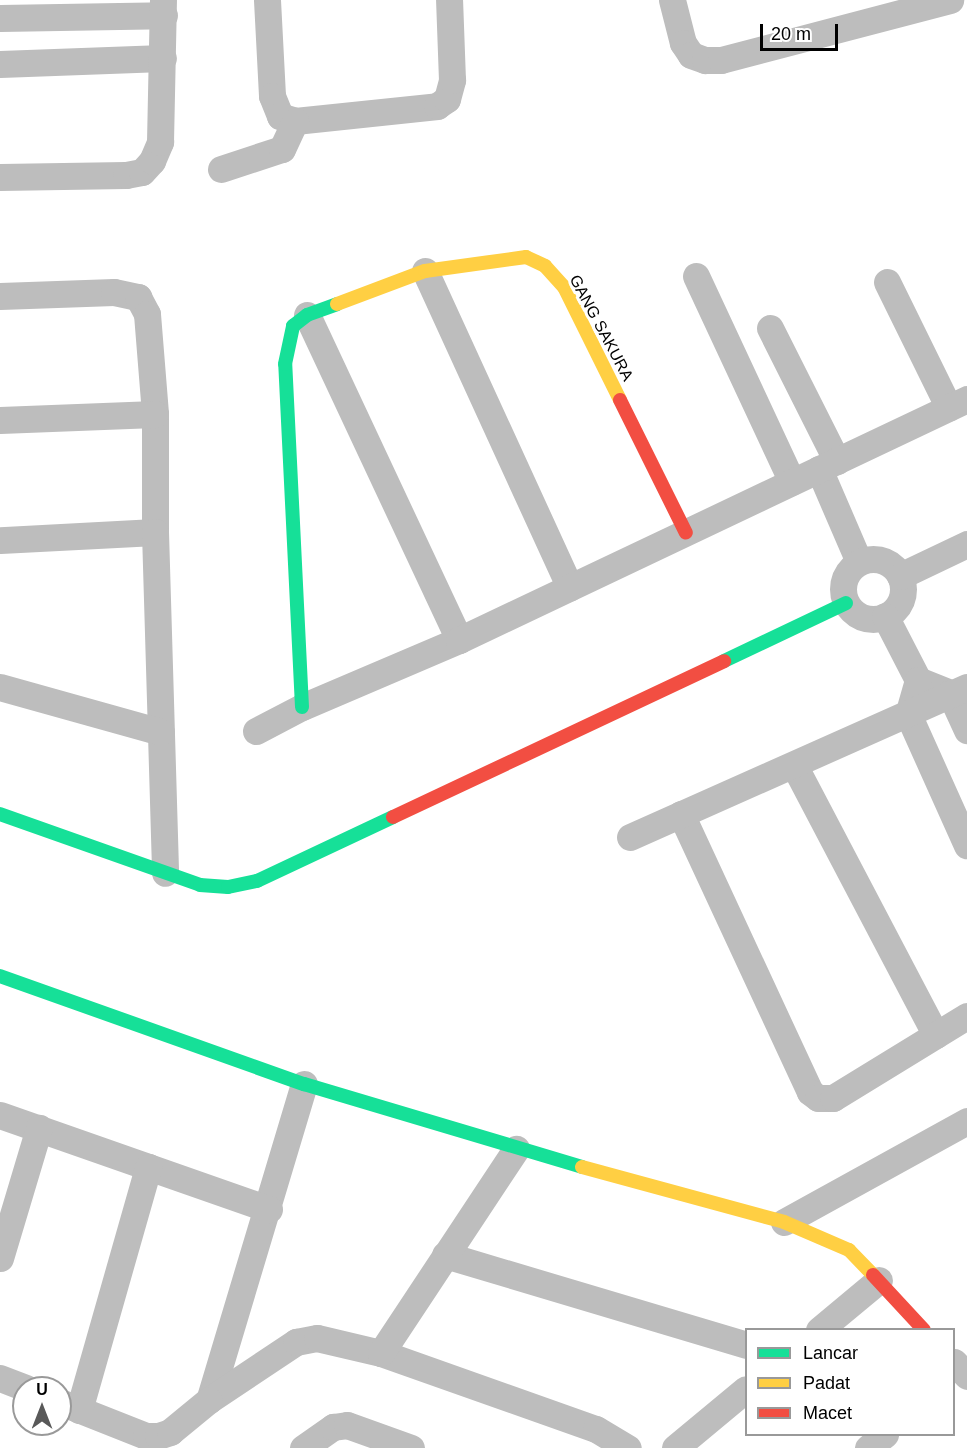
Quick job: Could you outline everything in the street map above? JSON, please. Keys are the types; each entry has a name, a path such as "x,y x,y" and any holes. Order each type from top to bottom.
{"street":[{"path":"267,0 272,96 280,116 295,122 437,106 447,99 452,80 449,0"},
{"path":"672,0 677,29 691,55 721,60 950,0"},
{"path":"0,18 163,7 160,142 152,162 142,172 0,177"},
{"path":"0,64 163,58"},
{"path":"220,169 282,149 295,122"},
{"name":"GANG SAKURA","path":"302,706 285,364 287,341 293,326 307,315 425,271 526,257 545,266 564,287 686,533"},
{"path":"425,271 570,587"},
{"path":"696,276 792,482"},
{"path":"256,731 302,706 459,640 958,404 887,282"},
{"path":"0,296 114,292 138,297 147,314 155,414 157,688 162,732 165,873"},
{"path":"307,315 459,640"},
{"path":"770,328 828,465 859,562"},
{"path":"0,420 155,414"},
{"path":"0,540 155,532"},
{"path":"900,576 967,544"},
{"path":"868,559 887,563 900,576 899,603 885,616 867,618 846,603 846,575 859,562 868,559"},
{"path":"0,814 200,885 228,887 257,881 846,603"},
{"path":"885,616 918,680 908,714 967,845"},
{"path":"918,680 958,690"},
{"path":"0,687 162,732"},
{"path":"630,837 958,690"},
{"path":"958,690 967,730"},
{"path":"794,765 936,1035"},
{"path":"681,814 810,1092 818,1098 833,1098 967,1016"},
{"path":"0,976 304,1084 516,1149 784,1222 849,1250 923,1328"},
{"path":"209,1400 269,1209 304,1084"},
{"path":"0,1114 269,1209"},
{"path":"0,1258 39,1128"},
{"path":"784,1222 963,1129"},
{"path":"381,1353 516,1149"},
{"path":"72,1397 148,1167"},
{"path":"445,1255 745,1344"},
{"path":"820,1328 879,1280"},
{"path":"72,1407 146,1436 158,1436 170,1432 209,1400 305,1338 381,1353 596,1429 628,1448"},
{"path":"675,1448 745,1391"},
{"path":"303,1448 333,1427 347,1425 411,1448"},
{"path":"868,1448 883,1436"}],"traffic: fast":[{"path":"302,707 285,364 293,326 307,315 337,304"},
{"path":"724,661 846,603"},
{"path":"0,814 200,885 228,887 257,881 393,817"},
{"path":"0,976 304,1084 582,1167"}],"traffic: slow":[{"path":"337,304 425,271 526,257 545,266 564,287 620,400"},
{"path":"582,1167 784,1222 849,1250 873,1275"}],"traffic: jam":[{"path":"620,400 686,533"},
{"path":"393,817 724,661"},
{"path":"873,1275 922,1328"}]}
